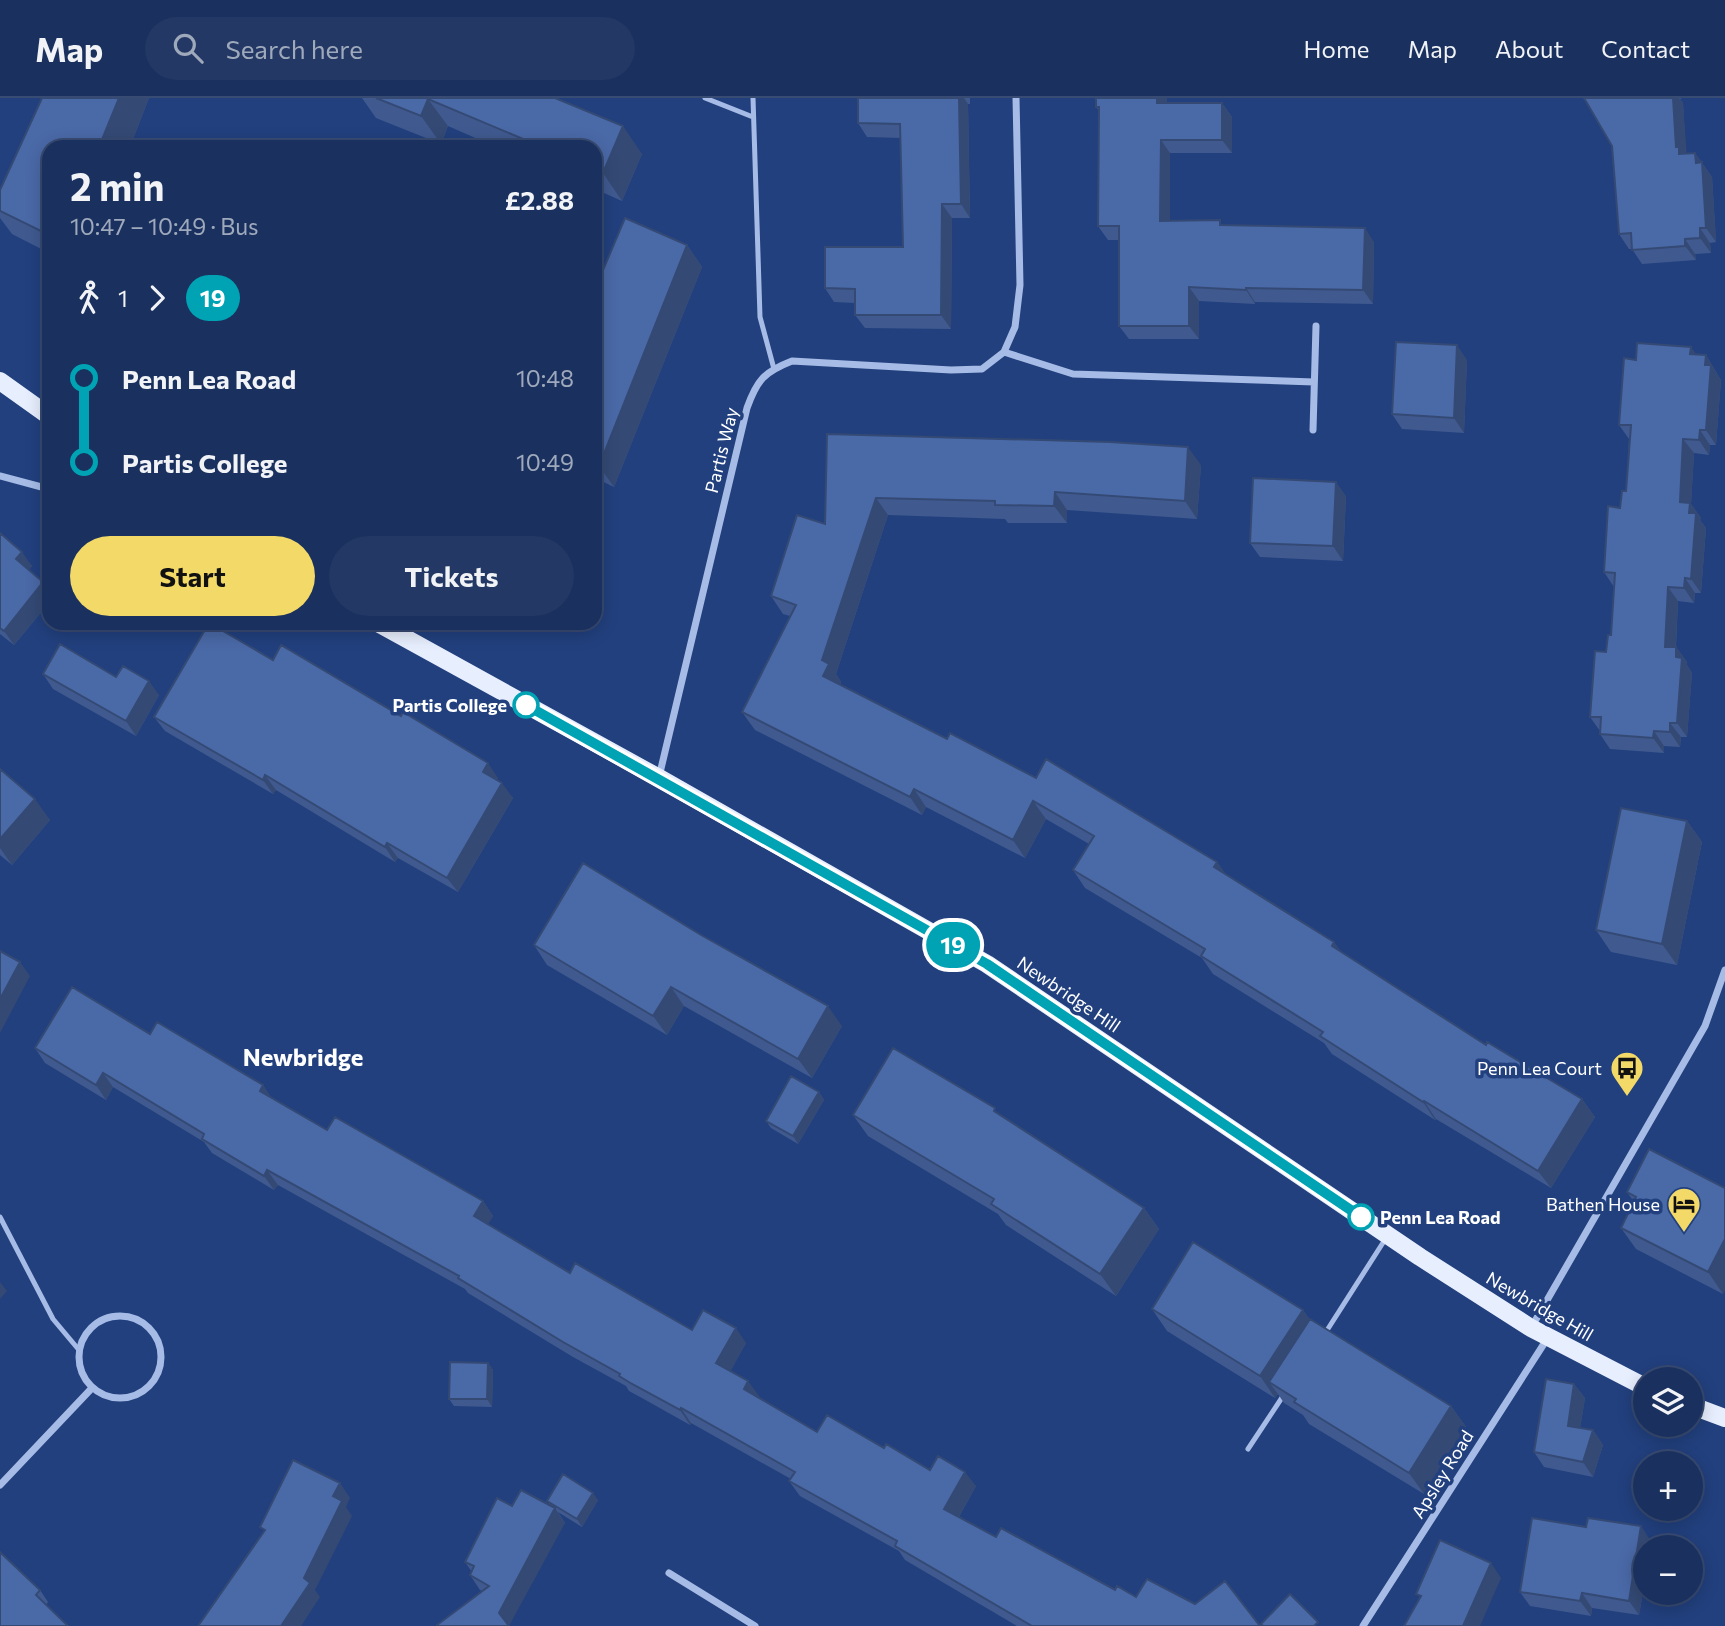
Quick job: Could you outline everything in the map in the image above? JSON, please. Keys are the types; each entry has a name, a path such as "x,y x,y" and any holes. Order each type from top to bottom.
{"main road":[{"path":"0,381 42,411"},
{"name":"Newbridge Hill","path":"391,630 987,964 1388,1235 1531,1328 1633,1381"},
{"path":"1703,1410 1725,1418"}],"street":[{"path":"774,369 792,362 951,370 982,369 1004,352 1015,327 1020,285 1016,98"},
{"path":"1313,429 1316,326"},
{"path":"1004,352 1073,374 1314,382"},
{"name":"Partis Way","path":"659,778 747,408 756,384 774,369"},
{"path":"0,476 42,487"},
{"path":"1531,1328 1705,1026 1725,970"},
{"path":"122,1315 138,1319 150,1328 160,1344 162,1358 160,1370 148,1388 136,1396 118,1398 104,1395 92,1388 83,1376 79,1350 84,1337 94,1324 107,1317 122,1315"},
{"name":"Apsley Road","path":"1363,1626 1547,1338"},
{"path":"0,1485 92,1388"},
{"path":"669,1573 755,1626"}],"lane":[{"path":"705,98 753,117"},
{"path":"753,98 760,317 774,369"},
{"path":"0,1217 52,1319 79,1350"},
{"path":"1317,1345 1388,1235"},
{"path":"1248,1449 1287,1391"}],"building":[{"path":"42,98 119,98 102,140 42,140 42,232 0,211 0,190"},
{"path":"376,98 555,98 623,126 603,173 602,140 525,140 428,99 421,116"},
{"path":"858,98 959,98 961,204 942,204 941,315 855,315 855,289 825,288 825,247 903,247 900,124 858,123"},
{"path":"1096,98 1157,98 1157,103 1222,103 1222,140 1161,140 1160,221 1220,220 1220,225 1365,228 1363,290 1189,287 1189,326 1119,326 1119,226 1098,226 1099,107 1096,107"},
{"path":"1584,98 1673,98 1676,147 1679,147 1679,154 1695,153 1696,163 1702,162 1706,228 1700,228 1700,238 1685,239 1685,246 1632,250 1631,233 1619,234 1612,146"},
{"path":"625,218 687,245 602,458 602,272"},
{"path":"1396,342 1457,345 1454,418 1392,414"},
{"path":"1637,343 1691,347 1690,354 1706,355 1705,365 1711,365 1706,430 1700,430 1699,440 1683,439 1680,502 1690,503 1689,513 1696,513 1691,579 1685,578 1684,588 1668,587 1665,647 1676,647 1676,657 1682,658 1677,723 1670,723 1670,732 1654,731 1653,738 1600,734 1601,717 1590,717 1595,651 1606,652 1608,635 1611,635 1615,573 1604,572 1608,506 1620,508 1622,491 1626,491 1631,425 1619,425 1624,358 1636,360"},
{"path":"827,434 1110,442 1188,447 1185,501 1055,492 1054,506 995,505 995,501 876,498 822,660 829,664 823,676 947,739 950,733 1036,778 1046,759 1217,862 1214,867 1334,942 1332,946 1486,1045 1487,1042 1582,1099 1538,1171 1320,1036 1323,1032 1201,956 1205,949 1073,870 1094,836 1033,801 1013,840 914,789 910,797 742,712 796,605 771,596 797,515 825,524"},
{"path":"1253,478 1336,482 1333,546 1250,543"},
{"path":"0,533 22,552 16,559 42,583 4,631 0,628"},
{"path":"205,630 221,630 273,660 281,645 401,716 403,712 488,763 483,772 502,783 447,878 387,843 385,847 265,775 263,780 154,717"},
{"path":"60,644 116,677 123,666 149,681 126,721 43,674"},
{"path":"0,769 35,799 0,839"},
{"path":"1621,808 1687,821 1662,944 1596,930"},
{"path":"583,863 701,935 828,1006 798,1059 671,987 653,1016 534,945"},
{"path":"0,951 20,962 0,999"},
{"path":"72,987 150,1034 157,1022 263,1085 260,1091 327,1130 335,1117 483,1201 474,1216 570,1273 575,1263 692,1330 703,1310 736,1328 716,1363 748,1381 744,1389 817,1432 827,1415 884,1448 886,1444 930,1470 938,1456 965,1472 944,1509 996,1537 1001,1528 1115,1590 1117,1586 1136,1597 1147,1579 1195,1604 1225,1581 1260,1626 1032,1626 895,1546 897,1541 789,1481 795,1472 681,1408 680,1410 632,1384 619,1376 620,1374 458,1278 459,1276 267,1170 264,1176 202,1139 204,1134 103,1073 96,1085 35,1048"},
{"path":"893,1048 995,1108 994,1111 1144,1208 1100,1274 991,1204 994,1199 853,1115"},
{"path":"791,1076 819,1092 793,1136 766,1121"},
{"name":"Bathen House","path":"1649,1149 1725,1188 1725,1239 1708,1272 1621,1228 1636,1197 1627,1192"},
{"path":"1193,1242 1303,1310 1260,1376 1152,1309"},
{"path":"1310,1319 1451,1406 1409,1473 1294,1402 1296,1399 1269,1382"},
{"path":"450,1362 488,1363 487,1399 449,1399"},
{"path":"1546,1379 1574,1384 1568,1426 1593,1430 1583,1462 1534,1452"},
{"path":"293,1460 340,1483 333,1496 342,1501 304,1578 310,1583 281,1626 198,1626 265,1530 260,1527"},
{"path":"563,1474 593,1493 577,1519 547,1501"},
{"path":"521,1490 555,1508 499,1613 509,1626 438,1626 489,1586 470,1575 474,1566 465,1562 497,1498 512,1506"},
{"path":"1532,1518 1586,1527 1588,1518 1641,1526 1640,1535 1633,1535 1633,1576 1629,1601 1582,1593 1580,1601 1520,1592"},
{"path":"1440,1540 1491,1563 1463,1626 1404,1626 1421,1596 1416,1594"},
{"path":"0,1552 40,1590 36,1595 68,1626 0,1626"},
{"path":"1290,1594 1318,1622 1314,1626 1263,1626 1261,1624"}],"bus line":[{"name":"19","path":"526,705 987,964 1361,1217"}],"place":[{"name":"Partis College","path":"526,705"},
{"name":"Penn Lea Court","path":"1627,1098"},
{"name":"Penn Lea Road","path":"1361,1217"},
{"name":"Bathen House","path":"1684,1234"}],"district":[{"name":"Newbridge","path":"303,1056"}]}
